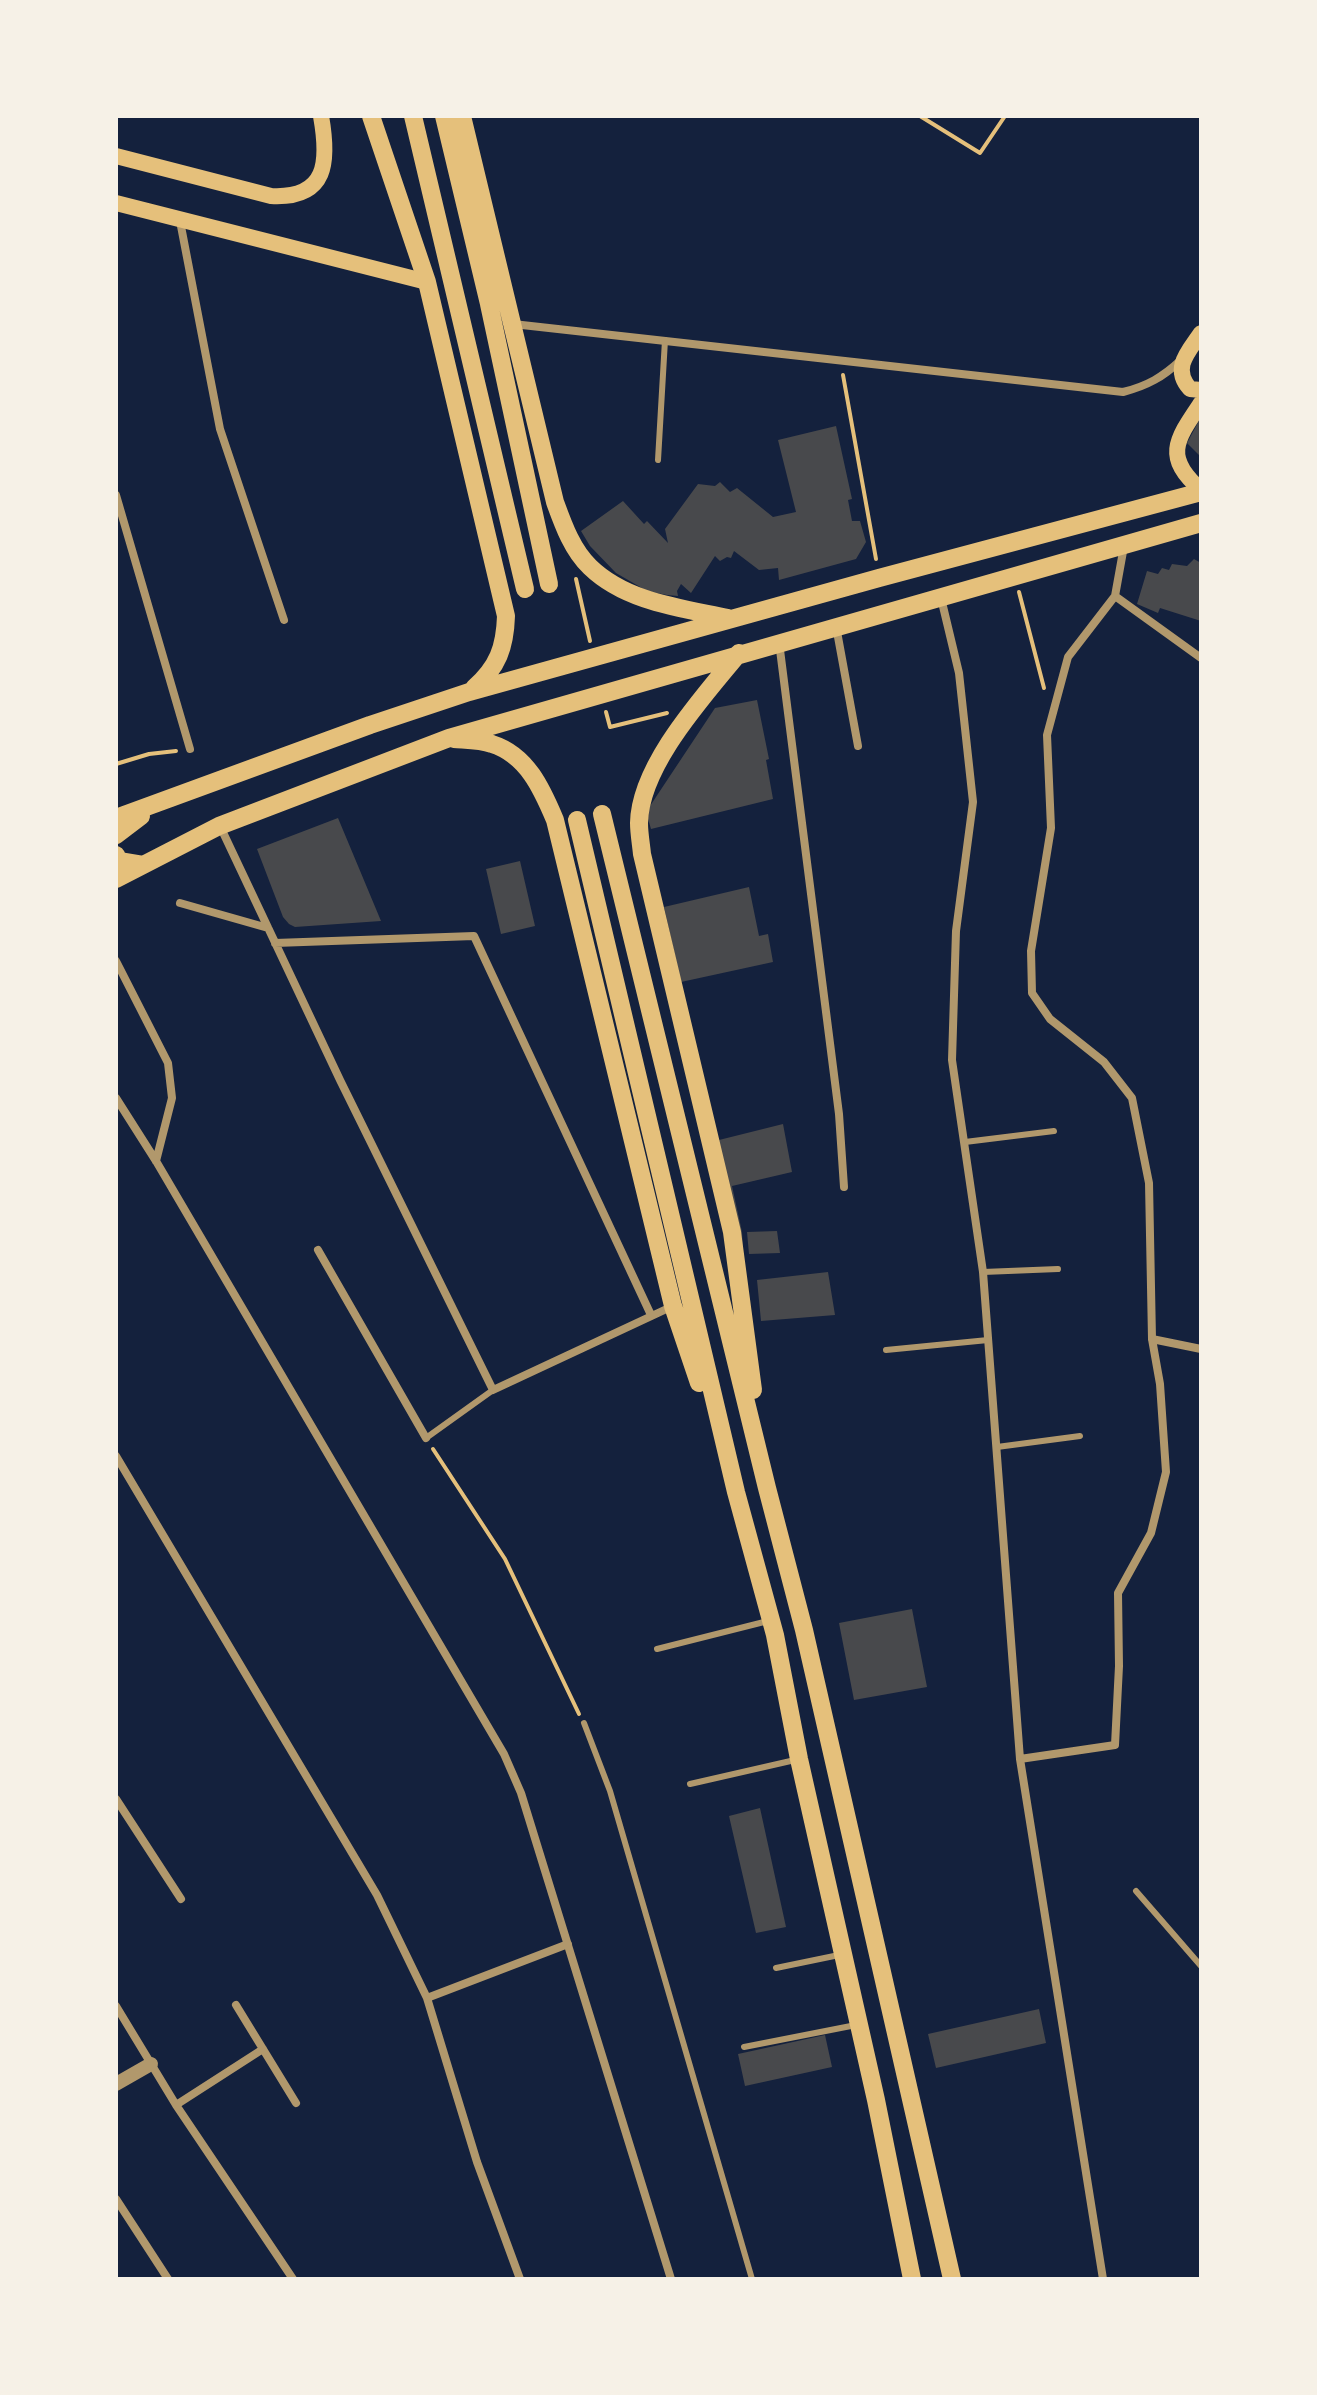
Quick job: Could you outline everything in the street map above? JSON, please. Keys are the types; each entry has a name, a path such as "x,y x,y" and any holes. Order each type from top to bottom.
{"main road":[{"path":"116,156 271,196 288,197 304,191 317,180 325,164 327,147 321,116"},
{"path":"371,116 427,282 506,616 505,638 499,659 488,676 469,692"},
{"path":"413,116 525,589"},
{"path":"444,116 489,304 549,584"},
{"path":"462,116 555,502 566,532 589,566 616,586 644,598 730,619"},
{"path":"116,203 427,282"},
{"path":"1201,333 1182,360 1184,383 1190,389 1201,390"},
{"path":"1201,403 1178,443 1177,464 1201,491"},
{"path":"116,818 469,692 1201,491"},
{"path":"116,879 219,826 449,738 559,704 1201,523"},
{"path":"739,653 658,761 646,788 639,821 642,854 732,1232 767,1488"},
{"path":"449,738 492,743 514,755 542,789 555,820 673,1306 736,1492"},
{"path":"116,835 127,824 178,795"},
{"path":"602,814 804,1630 952,2279"},
{"path":"577,820 736,1492 772,1620 799,1759 912,2279"},
{"path":"116,855 119,861 143,865"}],"street":[{"path":"180,221 220,429 284,620"},
{"path":"513,324 1123,392 1164,377 1182,360"},
{"path":"116,495 190,749"},
{"path":"1020,1759 1115,1745 1119,1666 1118,1593 1151,1533 1166,1472 1160,1384 1152,1339 1149,1183 1132,1098 1104,1062 1050,1019 1032,993 1031,951 1051,828 1047,735 1068,657 1115,596 1124,545"},
{"path":"941,596 959,673 973,802 956,931 952,1060 983,1272 1020,1759 1103,2279"},
{"path":"1115,596 1201,658"},
{"path":"836,625 858,746"},
{"path":"778,642 839,1114 844,1187"},
{"path":"219,826 493,1390 673,1306"},
{"path":"180,903 268,928"},
{"path":"275,943 474,936 651,1315"},
{"path":"116,961 168,1063 172,1098 156,1161"},
{"path":"116,1098 504,1754 521,1793 671,2279"},
{"path":"318,1250 426,1438"},
{"path":"1152,1339 1201,1349"},
{"path":"116,1456 377,1895 427,1998 477,2162 520,2279"},
{"path":"116,1799 181,1899"},
{"path":"427,1998 568,1944"},
{"path":"236,2005 296,2103"},
{"path":"116,2006 176,2105 293,2279"},
{"path":"176,2105 263,2049"},
{"path":"116,2084 151,2064"},
{"path":"116,2199 168,2279"}],"lane":[{"path":"658,460 665,340"},
{"path":"965,1142 1054,1131"},
{"path":"983,1272 1058,1269"},
{"path":"886,1350 988,1340"},
{"path":"426,1438 493,1390"},
{"path":"997,1447 1080,1436"},
{"path":"657,1649 772,1620"},
{"path":"584,1723 610,1791 752,2279"},
{"path":"690,1784 799,1759"},
{"path":"1136,1891 1201,1966"},
{"path":"776,1968 842,1954"},
{"path":"744,2047 859,2024"}],"path":[{"path":"920,116 980,153 1005,116"},
{"path":"841,359 879,578"},
{"path":"1014,575 1052,716"},
{"path":"116,764 149,754 190,749"},
{"path":"426,1438 505,1559 584,1723"}],"building":[{"path":"1201,417 1201,457 1187,443"},
{"path":"836,426 852,499 848,500 852,521 860,521 866,542 856,559 779,580 778,568 759,570 734,551 731,558 720,561 715,556 691,593 681,584 678,596 667,595 647,591 616,573 590,546 581,531 623,501 644,524 647,521 668,543 665,529 698,484 715,486 720,482 730,492 737,488 773,517 796,512 778,440"},
{"path":"1194,559 1201,563 1201,621 1160,608 1158,613 1137,604 1147,571 1158,574 1162,568 1169,570 1172,564 1187,566"},
{"path":"757,700 769,759 766,760 773,799 651,829 646,812 715,708"},
{"path":"338,818 381,921 295,927 283,917 257,849"},
{"path":"520,861 535,926 501,934 486,869"},
{"path":"749,887 759,936 768,934 773,962 681,982 664,907"},
{"path":"783,1124 792,1172 732,1186 743,1250 711,1142"},
{"path":"777,1231 780,1253 749,1254 747,1232"},
{"path":"828,1272 835,1315 761,1321 757,1280"},
{"path":"912,1609 927,1687 854,1700 839,1623"},
{"path":"760,1808 786,1927 756,1933 729,1816"},
{"path":"1039,2009 1046,2043 936,2068 928,2034"},
{"path":"825,2035 832,2067 745,2086 738,2054"}]}
